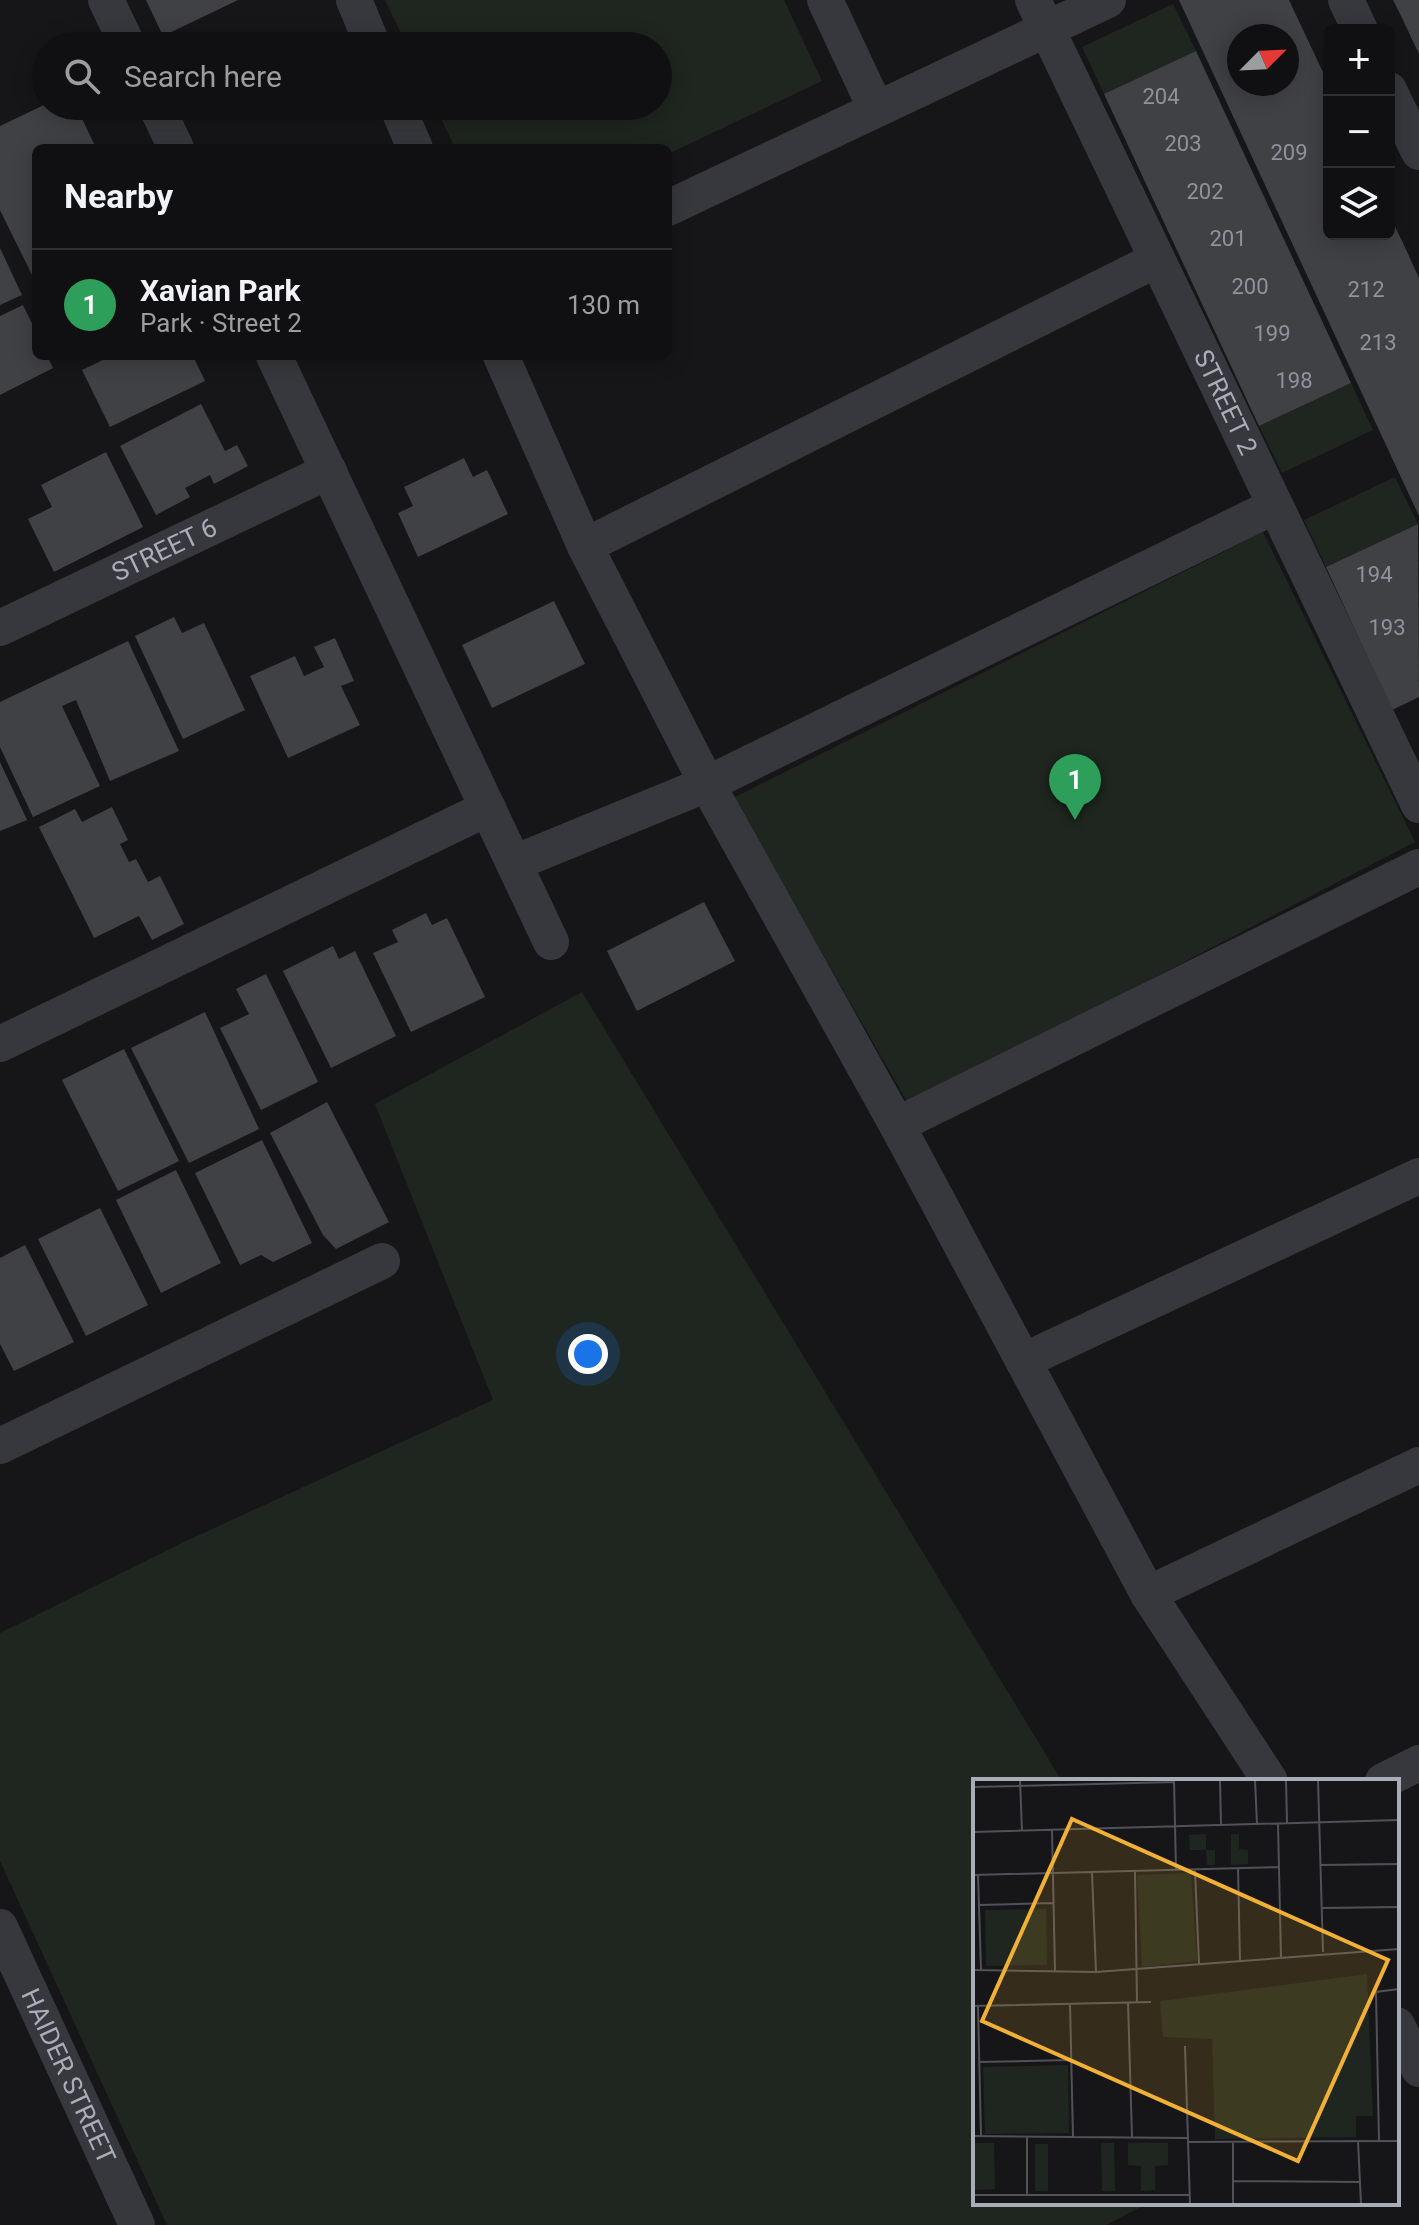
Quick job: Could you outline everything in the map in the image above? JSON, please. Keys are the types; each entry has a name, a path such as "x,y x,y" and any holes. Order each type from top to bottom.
{"street":[{"path":"106,0 121,32"},
{"path":"354,0 367,32"},
{"path":"825,0 876,109"},
{"path":"672,206 876,109 1039,14 1108,0"},
{"path":"1346,0 1357,24"},
{"name":"STREET 2","path":"1039,14 1275,506 1406,743 1419,805"},
{"path":"1392,96 1419,152"},
{"path":"163,120 174,144"},
{"path":"403,120 413,144"},
{"path":"585,546 1156,260"},
{"path":"276,360 551,942"},
{"path":"503,360 585,546 707,784 897,1125 1148,1594 1269,1779"},
{"name":"STREET 6","path":"0,628 329,471"},
{"path":"514,863 707,784 1275,506"},
{"path":"0,1044 488,808"},
{"path":"897,1125 1419,867"},
{"path":"1023,1361 1419,1176"},
{"path":"0,1446 382,1261"},
{"path":"1148,1594 1419,1465"},
{"path":"1387,1779 1419,1763"},
{"name":"HAIDER STREET","path":"0,1927 137,2225"},
{"path":"1399,2029 1419,2069"}],"shaded area":[{"path":"385,0 784,0 822,81 672,152 672,144 453,144 442,120 672,120 672,32 400,32"},
{"path":"1173,4 1196,51 1104,94 1082,47"},
{"path":"1351,383 1373,430 1282,473 1259,426"},
{"path":"1395,477 1418,524 1326,567 1304,520"},
{"path":"1263,532 1415,842 909,1105 733,798"},
{"path":"582,992 1061,1779 973,1779 973,2205 1145,2205 1106,2225 167,2225 0,1861 0,1633 186,1541 493,1400 375,1104"}],"building":[{"path":"146,0 238,0 171,32 161,32"},
{"path":"1179,0 1289,0 1323,72 1323,240 1395,240 1395,226 1419,278 1419,516"},
{"path":"1393,0 1419,0 1419,54 1401,16"},
{"path":"1196,51 1351,383 1259,426 1104,94"},
{"path":"32,111 32,120 83,120 94,144 32,144 32,275 0,210 0,126"},
{"path":"0,248 22,295 0,305"},
{"path":"23,305 32,324 32,360 49,360 53,368 0,395 0,316"},
{"path":"103,360 195,360 205,381 110,427 82,370"},
{"path":"201,404 225,451 237,445 248,466 214,484 210,475 185,488 190,497 156,515 120,446"},
{"path":"106,452 143,527 54,572 28,519 52,507 41,485"},
{"path":"464,458 473,477 487,470 508,514 418,557 398,513 413,506 404,487"},
{"path":"1418,524 1419,697 1392,710 1326,567"},
{"path":"554,601 585,664 492,708 462,645"},
{"path":"174,617 182,633 204,623 245,710 183,739 135,636"},
{"path":"335,638 354,681 341,686 360,725 288,758 250,676 295,656 304,676 324,667 314,647"},
{"path":"128,641 179,751 110,781 76,700 62,706 100,786 33,817 0,747 0,702"},
{"path":"0,762 27,820 0,831"},
{"path":"112,807 128,840 120,844 129,862 136,859 148,882 160,876 184,924 152,940 139,916 94,938 39,827 75,809 82,822"},
{"path":"704,902 735,961 637,1011 607,951"},
{"path":"426,913 432,925 447,918 485,997 411,1032 373,953 398,942 392,930"},
{"path":"333,946 339,959 355,951 396,1036 331,1068 283,971"},
{"path":"266,974 318,1082 261,1110 220,1028 249,1014 236,989"},
{"path":"205,1012 259,1129 189,1163 131,1048"},
{"path":"124,1049 179,1161 118,1191 62,1080"},
{"path":"327,1102 389,1222 336,1249 323,1235 270,1133"},
{"path":"262,1140 312,1243 273,1262 261,1255 240,1265 195,1173"},
{"path":"176,1170 221,1263 161,1293 116,1200"},
{"path":"100,1208 148,1305 86,1336 38,1239"},
{"path":"25,1245 74,1342 14,1371 0,1344 0,1258"}],"place":[{"name":"Xavian Park","path":"1075,820"}]}
